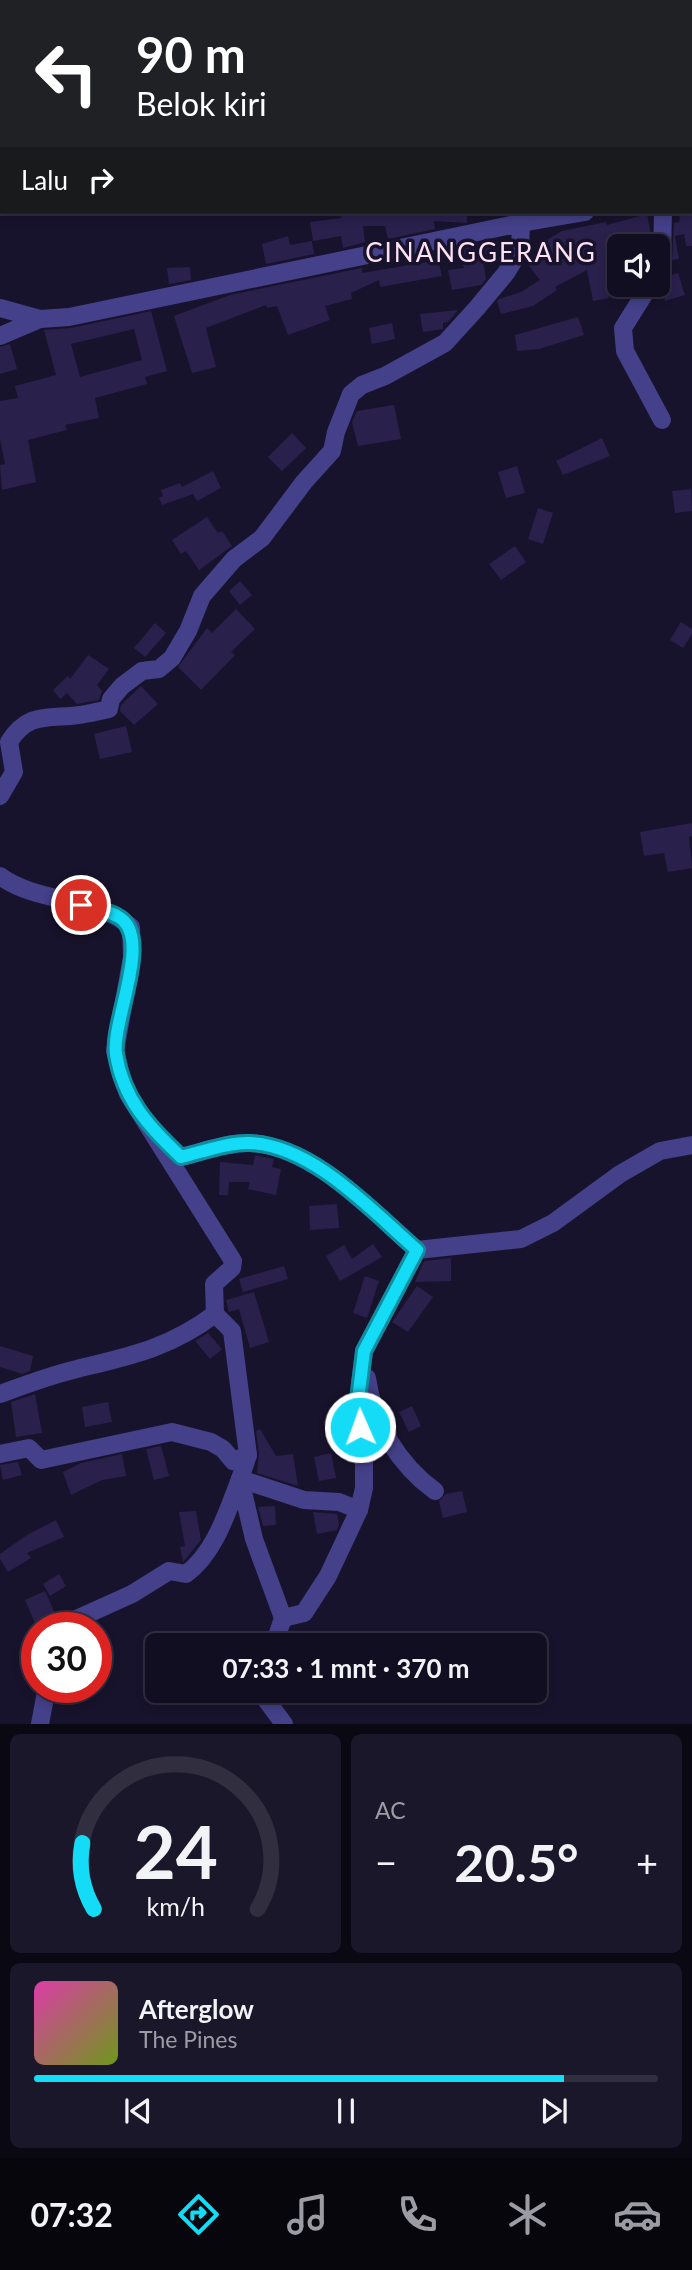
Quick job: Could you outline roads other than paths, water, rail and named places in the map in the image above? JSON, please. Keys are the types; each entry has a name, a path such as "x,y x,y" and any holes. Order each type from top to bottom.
{"street":[{"path":"0,308 40,318 69,317 573,214"},
{"path":"662,234 663,214"},
{"path":"0,796 14,772 9,742 19,727 44,716 73,716 109,709 111,699 122,686 142,671 159,669 172,658 188,631 202,596 234,559 262,538 304,482 332,451 336,432 351,394 362,385 385,376 445,343 506,273 520,250 521,223"},
{"path":"642,297 623,328 625,351 662,420"},
{"path":"0,336 40,318"},
{"path":"0,876 31,891 118,916 131,928 132,957 115,1051 128,1094 233,1261 232,1268 214,1284 215,1314 232,1331 248,1455 225,1517 200,1564 186,1574 169,1571 132,1594 92,1612"},
{"path":"148,1126 181,1157 249,1143 276,1148 311,1162 417,1250 521,1239 553,1223 620,1174 660,1151 692,1145"},
{"path":"283,1618 304,1613 328,1576 359,1510 364,1488 364,1447 357,1408 364,1351 417,1250"},
{"path":"0,1394 74,1370 137,1356 193,1330 215,1314"},
{"path":"364,1351 370,1398 388,1440 415,1476 435,1491"},
{"path":"0,1454 29,1448 41,1460 172,1432 211,1442 223,1449 233,1461 248,1455"},
{"path":"240,1479 304,1500 340,1502 359,1510"},
{"path":"240,1479 254,1539 283,1618 278,1633"},
{"path":"40,1724 44,1703"},
{"path":"269,1703 284,1724"}],"district":[{"name":"CINANGGERANG","path":"481,252"}]}
